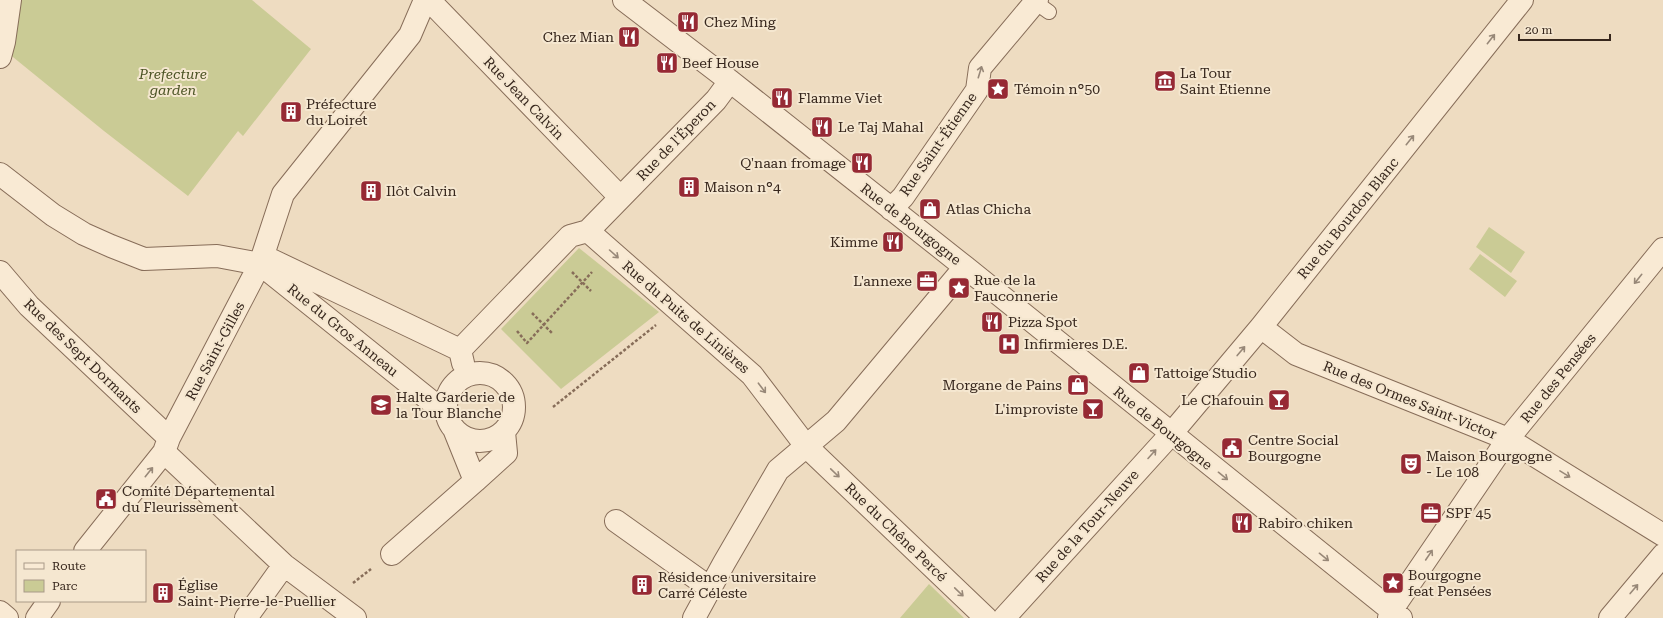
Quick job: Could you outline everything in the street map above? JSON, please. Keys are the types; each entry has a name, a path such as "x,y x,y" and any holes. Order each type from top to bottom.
{"street":[{"path":"0,57 4,42 10,0"},
{"name":"Rue Saint-Gilles","path":"86,550 167,445 262,260 283,194 410,35 424,0"},
{"name":"Rue Jean Calvin","path":"429,0 620,197"},
{"name":"Rue de Bourgogne","path":"624,0 730,81 965,267 1394,616"},
{"name":"Rue du Bourdon Blanc","path":"1171,434 1261,327 1522,0"},
{"name":"Rue Saint-Étienne","path":"891,209 903,197 977,90 980,68 1040,5"},
{"name":"Rue de l'Éperon","path":"620,197 716,100 730,81"},
{"path":"0,174 53,215 84,234 144,259 217,256 262,260"},
{"path":"466,376 460,350 570,236 588,231 620,197"},
{"name":"Rue du Puits de Linières","path":"588,231 752,375 806,446"},
{"name":"Rue des Pensées","path":"1394,616 1508,439 1663,249"},
{"name":"Rue du Gros Anneau","path":"262,260 460,350"},
{"name":"Rue du Gros Anneau","path":"262,260 432,402 446,405"},
{"path":"694,618 778,470 836,421 965,267"},
{"name":"Rue des Sept Dormants","path":"0,272 29,306 284,565 355,618"},
{"name":"Rue des Ormes Saint-Victor","path":"1261,327 1296,354 1508,439 1663,535"},
{"path":"454,429 463,436 479,441 495,438 504,432 511,423 514,413 514,403 511,393 505,384 497,377 487,374 466,376 458,381 448,396 446,405 450,422 475,481"},
{"path":"392,554 506,453 504,432"},
{"name":"Rue de la Tour-Neuve","path":"1004,618 1171,434"},
{"name":"Rue du Chêne Percé","path":"806,446 986,618"},
{"path":"616,521 710,588"},
{"path":"1610,618 1663,555"},
{"path":"246,618 284,565"},
{"path":"37,618 48,602"},
{"path":"0,612 7,618"}],"path":[{"path":"527,343 593,272 598,277"},
{"path":"553,407 676,309"},
{"path":"648,322 654,327"},
{"path":"330,600 392,554"}],"green space":[{"name":"Prefecture garden","path":"16,0 252,0 311,49 243,136 238,131 188,196 104,131 8,53"},
{"path":"1489,227 1525,252 1511,273 1476,247"},
{"path":"579,248 659,312 561,389 501,329"},
{"path":"1480,254 1517,281 1505,297 1469,269"},
{"path":"929,584 964,618 900,618"}],"place":[{"name":"Chez Ming","path":"688,22"},
{"name":"Chez Mian","path":"629,37"},
{"name":"Beef House","path":"667,63"},
{"name":"La Tour Saint Etienne","path":"1165,81"},
{"name":"Témoin n°50","path":"998,89"},
{"name":"Flamme Viet","path":"782,98"},
{"name":"Préfecture du Loiret","path":"291,112"},
{"name":"Le Taj Mahal","path":"822,127"},
{"name":"Q'naan fromage","path":"862,163"},
{"name":"Maison n°4","path":"689,187"},
{"name":"Ilôt Calvin","path":"371,191"},
{"name":"Atlas Chicha","path":"930,209"},
{"name":"Kimme","path":"893,242"},
{"name":"L'annexe","path":"927,281"},
{"name":"Rue de la Fauconnerie","path":"959,288"},
{"name":"Pizza Spot","path":"992,322"},
{"name":"Infirmieres D.E.","path":"1009,344"},
{"name":"Tattoige Studio","path":"1139,373"},
{"name":"Morgane de Pains","path":"1078,385"},
{"name":"Le Chafouin","path":"1279,400"},
{"name":"Halte Garderie de la Tour Blanche","path":"381,405"},
{"name":"L'improviste","path":"1093,409"},
{"name":"Centre Social Bourgogne","path":"1232,448"},
{"name":"Maison Bourgogne - Le 108","path":"1411,464"},
{"name":"Comité Départemental du Fleurissement","path":"106,499"},
{"name":"SPF 45","path":"1431,513"},
{"name":"Rabiro chiken","path":"1242,523"},
{"name":"Bourgogne feat Pensées","path":"1393,583"},
{"name":"Résidence universitaire Carré Céleste","path":"642,585"},
{"name":"Église Saint-Pierre-le-Puellier","path":"163,593"}]}
